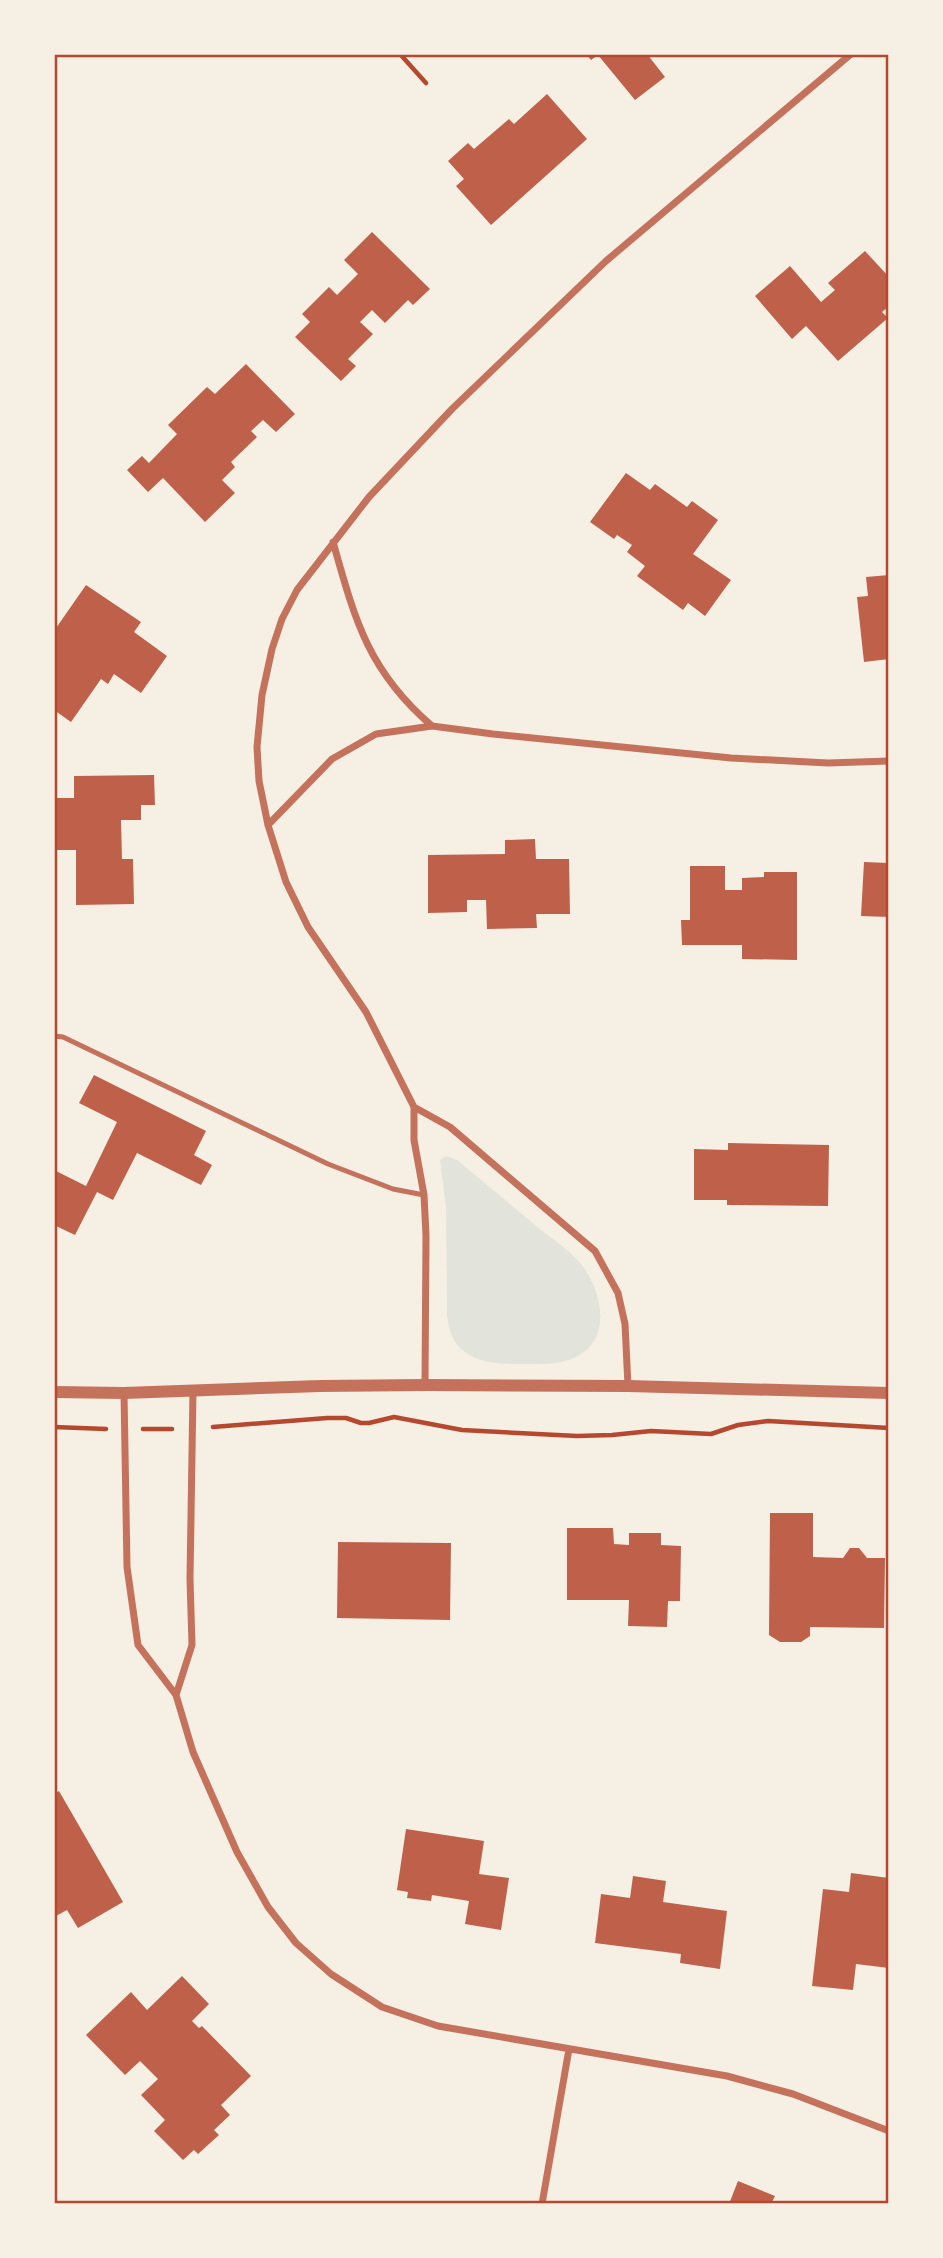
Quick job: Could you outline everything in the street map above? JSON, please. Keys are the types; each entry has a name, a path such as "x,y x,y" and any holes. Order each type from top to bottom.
{"street":[{"path":"425,1385 424,1195 414,1140 414,1107 366,1012 308,927 286,882 268,825 259,781 257,747 262,695 272,649 282,619 297,590 369,497 452,408 545,317 682,194 851,54"},
{"path":"333,542 367,645 390,683 432,726"},
{"path":"268,825 332,759 376,734 432,726 731,758 828,763 889,761"},
{"path":"414,1107 450,1127 595,1251 618,1293 625,1324 628,1386"},
{"path":"54,1392 124,1393 425,1385 628,1386 889,1394"},
{"path":"176,1695 192,1645 192,1391"},
{"path":"124,1393 127,1567 138,1646 176,1695 197,1764 212,1800 268,1907 296,1943 331,1975 382,2007 438,2026 762,2084 858,2117 889,2131"},
{"path":"542,2204 569,2049"}],"lane":[{"path":"54,1036 63,1037 328,1164 393,1189 424,1195"}],"path":[{"path":"400,54 426,83"},
{"path":"222,1426 346,1418 369,1423 394,1417 462,1430 577,1436 651,1431 711,1434 738,1425 768,1421 889,1428"},
{"path":"54,1427 94,1429"},
{"path":"146,1429 170,1429"}],"shaded area":[{"path":"446,1156 457,1160 581,1264 594,1287 600,1314 595,1339 588,1349 576,1357 550,1364 514,1364 480,1360 458,1346 447,1316 446,1207 440,1160"}],"building":[{"path":"586,54 647,54 665,77 635,100 598,55 591,60"},
{"path":"547,94 587,139 491,225 456,186 464,179 448,161 468,143 474,149 509,119 514,124"},
{"path":"372,232 430,289 413,305 408,300 385,323 372,310 360,322 373,334 348,359 356,366 341,381 295,337 310,322 302,314 329,287 337,295 358,274 344,260"},
{"path":"865,251 889,277 889,306 882,312 888,318 838,361 806,326 792,339 755,296 790,266 821,302 835,290 828,283"},
{"path":"246,364 295,414 276,432 263,420 251,431 257,437 231,462 235,467 222,480 235,493 205,522 163,478 148,492 127,470 142,456 149,463 177,434 168,425 207,387 215,394"},
{"path":"626,473 650,490 655,484 687,507 692,501 718,520 693,554 731,580 705,616 688,603 683,610 637,576 645,566 627,552 632,545 617,535 614,539 590,522"},
{"path":"889,575 889,659 864,662 857,597 868,596 866,577"},
{"path":"86,585 141,622 134,632 167,656 141,693 114,674 108,684 101,679 71,722 54,710 54,631"},
{"path":"154,775 155,805 141,805 141,820 121,820 122,859 133,859 134,904 76,905 76,850 57,850 56,798 74,798 74,776"},
{"path":"535,839 536,859 569,859 570,914 536,914 537,928 487,929 486,900 467,900 467,912 428,913 428,855 505,854 505,840"},
{"path":"864,862 889,863 889,917 861,916"},
{"path":"690,866 725,866 725,890 742,890 742,878 764,877 764,872 797,872 797,960 742,959 742,945 682,945 681,920 690,920"},
{"path":"94,1075 206,1131 194,1155 212,1165 201,1185 137,1153 113,1200 97,1192 75,1235 54,1225 54,1170 86,1186 117,1122 79,1103"},
{"path":"728,1143 829,1145 828,1206 727,1205 727,1200 694,1200 694,1149 728,1150"},
{"path":"770,1513 813,1513 813,1557 843,1558 850,1548 859,1548 867,1558 885,1558 884,1628 810,1627 810,1636 801,1642 780,1642 769,1635"},
{"path":"567,1528 613,1528 614,1544 629,1545 629,1533 661,1533 661,1545 681,1546 680,1601 668,1601 667,1627 628,1626 629,1600 567,1600"},
{"path":"338,1542 451,1543 450,1620 337,1618"},
{"path":"59,1791 123,1902 78,1928 67,1910 54,1917 54,1794"},
{"path":"406,1829 484,1841 479,1874 509,1878 501,1930 465,1924 469,1901 432,1895 431,1901 407,1898 408,1892 397,1890"},
{"path":"851,1873 889,1878 889,1968 856,1964 853,1990 812,1986 823,1889 849,1892"},
{"path":"633,1876 666,1881 663,1902 727,1911 720,1969 680,1963 681,1954 595,1943 601,1894 630,1898"},
{"path":"182,1976 209,2004 192,2021 199,2028 202,2026 251,2076 221,2105 230,2115 214,2130 219,2135 198,2154 194,2150 183,2160 154,2131 165,2120 141,2095 158,2079 140,2061 125,2075 86,2035 131,1992 147,2010"},
{"path":"738,2181 775,2196 771,2204 729,2204"}]}
